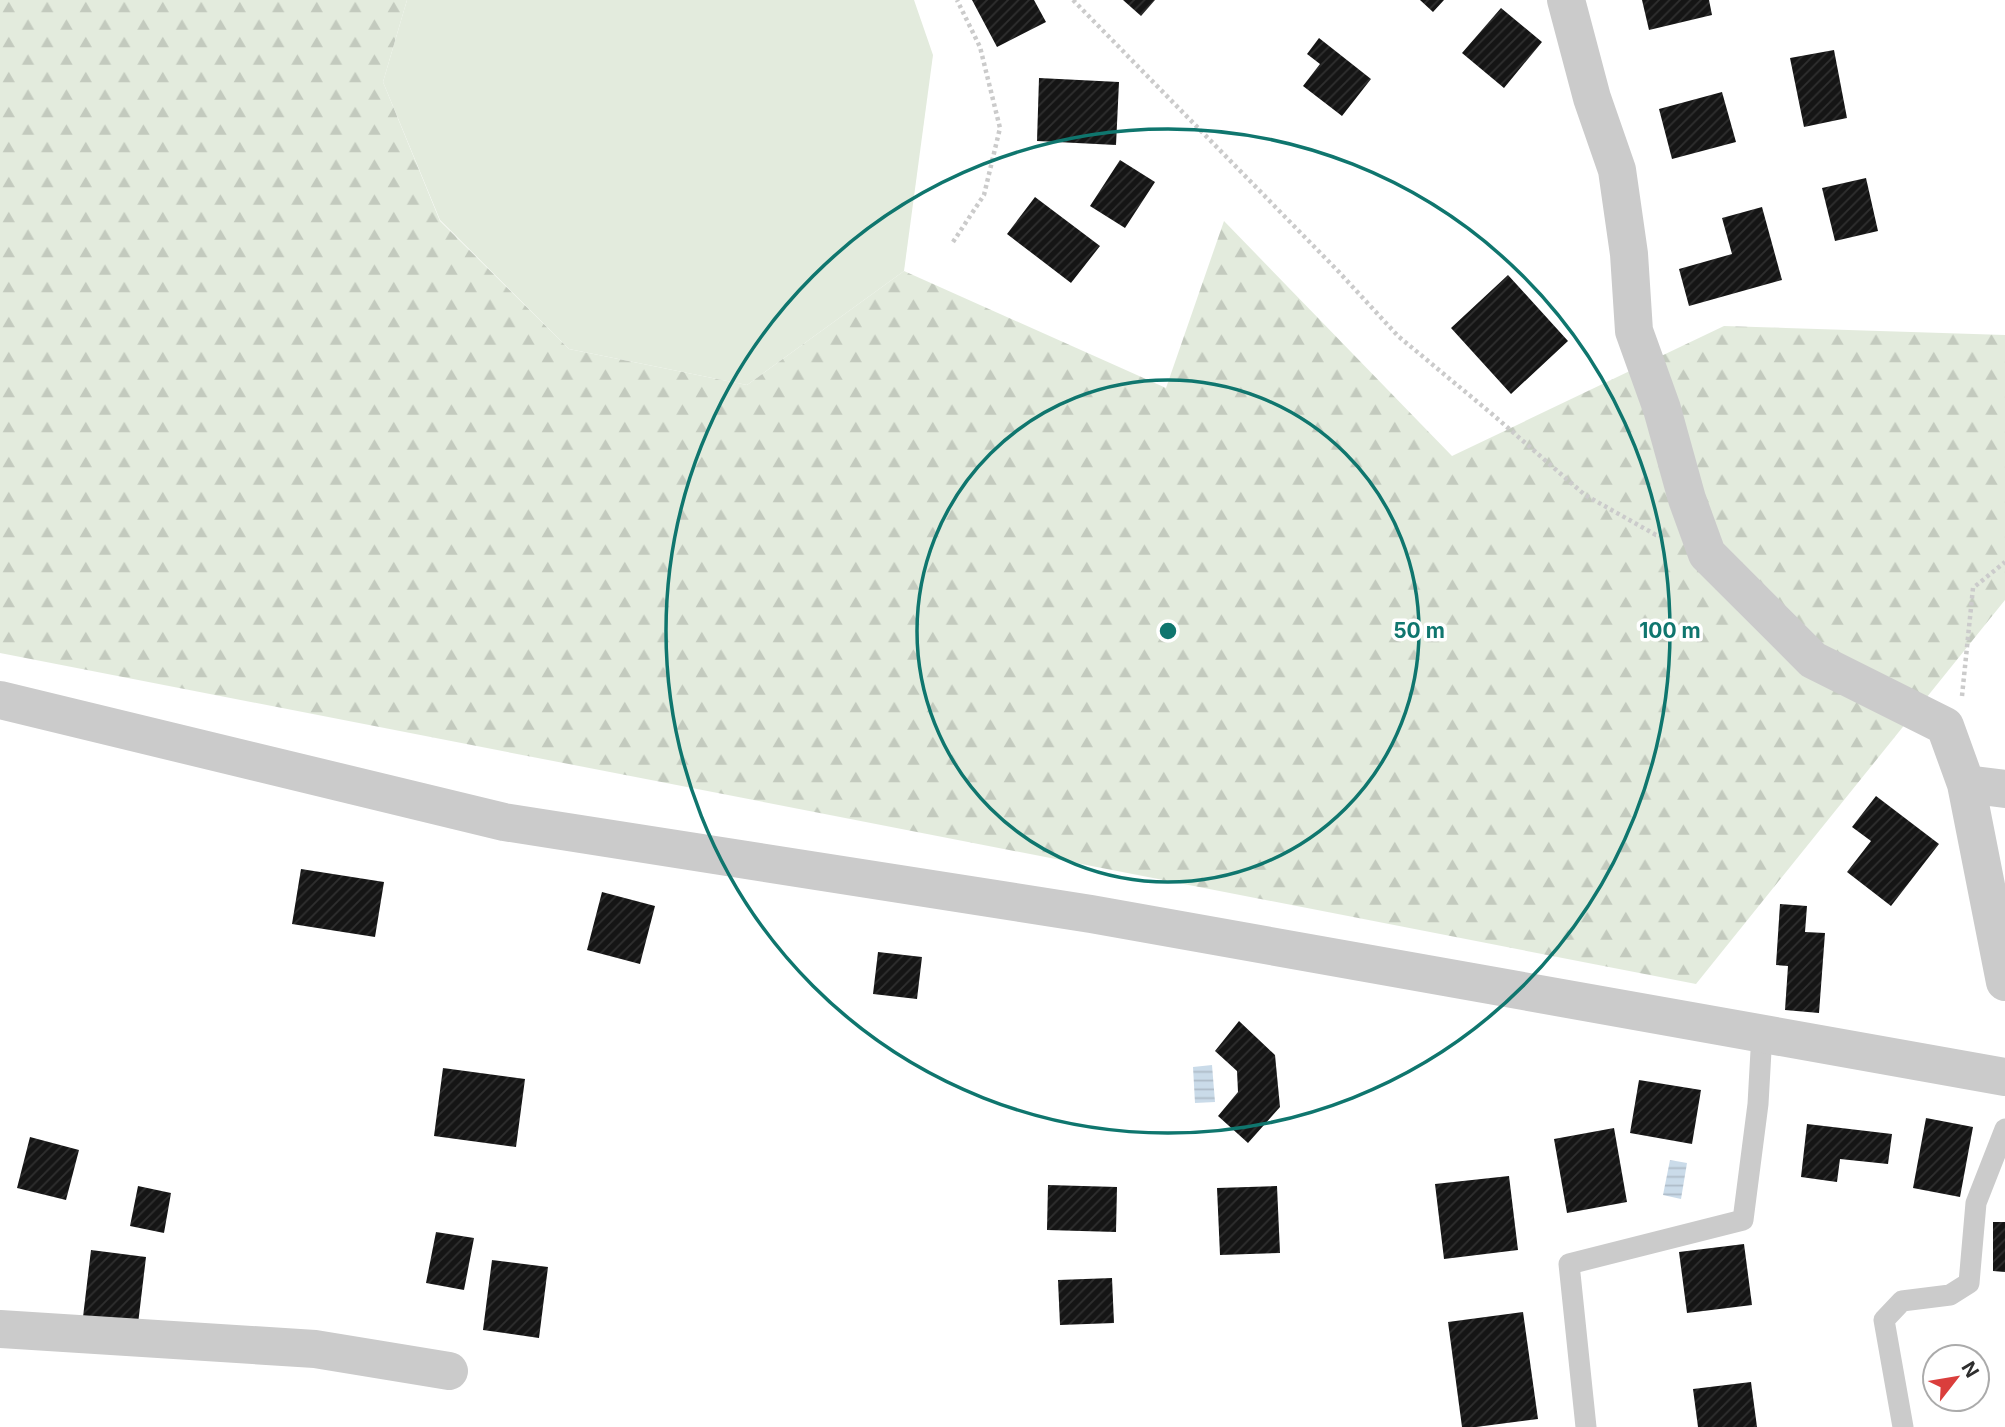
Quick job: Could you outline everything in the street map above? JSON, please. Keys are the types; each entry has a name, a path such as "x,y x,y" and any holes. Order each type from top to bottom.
{"street":[{"path":"1566,0 1592,98 1617,170 1629,254 1634,331 1662,409 1687,499 1707,554 1813,660 1945,726 1966,784 2005,982"},
{"path":"0,700 504,822 1091,914 2005,1077"},
{"path":"1966,784 2005,789"},
{"path":"0,1329 315,1349 449,1371"}],"lane":[{"path":"1586,1427 1569,1264 1744,1220 1758,1104 1762,1034"},
{"path":"1903,1427 1884,1320 1902,1301 1950,1295 1969,1283 1976,1203 2005,1129"}],"path":[{"path":"953,242 984,195 1000,128 980,47 957,0"},
{"path":"1073,0 1398,336 1585,495 1656,535 1684,538 1707,554"},
{"path":"1945,726 1962,696 1973,588 2005,562"}],"green space":[{"path":"0,0 407,0 383,82 440,221 569,349 747,385 904,271 1166,388 1224,221 1452,456 1724,326 2005,335 2005,600 1696,984 0,653"},
{"path":"407,0 914,0 933,55 904,271 747,385 569,349 440,220 383,82"}],"water":[{"path":"1212,1065 1215,1102 1195,1103 1193,1067"},
{"path":"1670,1160 1687,1163 1681,1199 1663,1195"}],"building":[{"path":"972,0 1034,0 1046,22 997,47"},
{"path":"1123,0 1155,0 1141,16"},
{"path":"1420,0 1444,0 1433,12"},
{"path":"1642,0 1709,0 1712,15 1649,30"},
{"path":"1501,8 1542,42 1504,88 1462,53"},
{"path":"1319,38 1371,79 1342,116 1303,86 1320,64 1307,54"},
{"path":"1834,50 1847,118 1804,127 1790,58"},
{"path":"1039,78 1119,82 1116,145 1037,141"},
{"path":"1722,92 1736,142 1672,159 1659,109"},
{"path":"1120,160 1155,182 1125,228 1090,206"},
{"path":"1866,178 1878,231 1835,241 1822,188"},
{"path":"1035,197 1100,246 1071,283 1007,234"},
{"path":"1762,207 1782,280 1689,306 1679,269 1732,254 1722,218"},
{"path":"1508,275 1568,341 1511,394 1451,328"},
{"path":"1876,796 1939,844 1891,906 1847,872 1871,841 1852,827"},
{"path":"301,869 384,882 375,937 292,924"},
{"path":"602,892 655,906 640,964 587,950"},
{"path":"1780,904 1807,906 1805,932 1825,933 1819,1013 1785,1010 1788,966 1776,965"},
{"path":"878,952 922,957 917,999 873,994"},
{"path":"1239,1021 1275,1055 1280,1107 1248,1143 1218,1116 1238,1092 1237,1071 1215,1051"},
{"path":"443,1068 525,1079 516,1147 434,1136"},
{"path":"1639,1080 1701,1090 1692,1144 1630,1133"},
{"path":"1926,1118 1973,1127 1960,1197 1913,1188"},
{"path":"1807,1124 1892,1134 1888,1164 1840,1159 1837,1182 1801,1177"},
{"path":"1614,1128 1627,1202 1567,1213 1554,1139"},
{"path":"30,1137 79,1150 66,1200 17,1188"},
{"path":"1509,1176 1518,1250 1444,1259 1435,1184"},
{"path":"1048,1185 1117,1187 1116,1232 1047,1230"},
{"path":"138,1186 171,1193 164,1233 130,1226"},
{"path":"1277,1186 1280,1253 1220,1255 1217,1188"},
{"path":"1993,1222 2005,1222 2005,1272 1993,1271"},
{"path":"436,1232 474,1238 464,1290 426,1283"},
{"path":"1744,1244 1752,1305 1687,1313 1679,1252"},
{"path":"91,1250 146,1257 138,1324 83,1317"},
{"path":"492,1260 548,1267 539,1338 483,1330"},
{"path":"1112,1278 1114,1323 1060,1325 1058,1280"},
{"path":"1523,1312 1538,1419 1462,1427 1448,1322"},
{"path":"1751,1382 1757,1427 1698,1427 1693,1389"}]}
